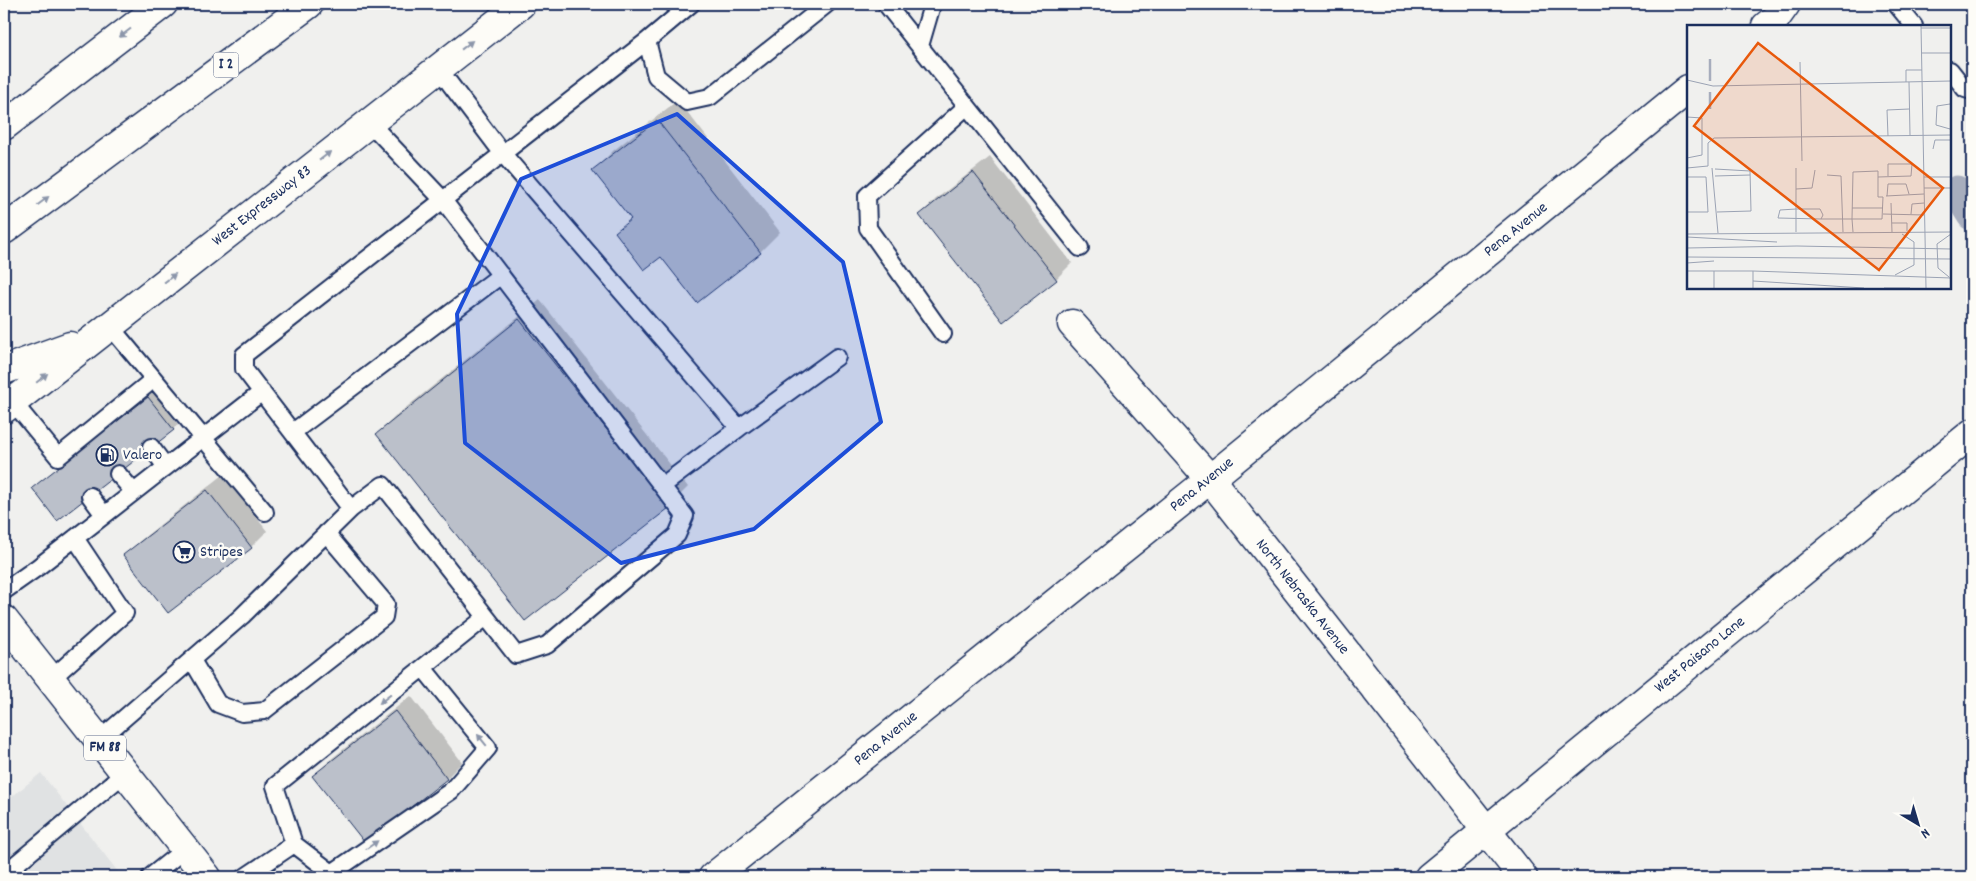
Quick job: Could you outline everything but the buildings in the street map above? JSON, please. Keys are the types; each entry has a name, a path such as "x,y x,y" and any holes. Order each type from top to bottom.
{"main road":[{"path":"4,126 163,4"},
{"name":"I 2","path":"4,230 309,4"},
{"path":"142,127 321,4"},
{"name":"West Expressway 83","path":"8,405 520,4"},
{"name":"Pena Avenue","path":"713,877 1210,479 1687,90"},
{"name":"North Nebraska Avenue","path":"1072,324 1210,479 1523,877"},
{"path":"4,370 102,331"},
{"name":"West Paisano Lane","path":"1429,877 1972,433"},
{"name":"FM 88","path":"4,620 207,877"}],"lane":[{"path":"351,509 244,369 244,355 647,41 691,4"},
{"path":"647,41 656,76 687,102 710,97 827,4"},
{"path":"886,4 1080,248"},
{"path":"920,46 931,4"},
{"path":"1896,4 1913,25"},
{"path":"438,68 503,154 738,428"},
{"path":"1951,71 1965,89 1972,91"},
{"path":"943,334 868,228 867,196 967,106"},
{"path":"99,740 242,616 351,509 383,485 516,655 546,645 677,534 685,516 443,200 369,122"},
{"path":"292,432 501,275"},
{"path":"102,331 154,379 265,512"},
{"path":"662,486 738,428 837,357"},
{"path":"8,405 60,460 123,411 154,379"},
{"path":"4,591 262,392"},
{"path":"151,447 166,466"},
{"path":"118,474 134,492"},
{"path":"90,496 104,515"},
{"path":"192,660 218,704 242,713 264,711 384,617 386,604 326,533"},
{"path":"50,679 125,613 75,538"},
{"path":"424,669 488,748 451,791 332,873 294,844 275,786 424,669 486,617"},
{"path":"4,874 125,773"},
{"path":"245,877 294,844"},
{"path":"150,877 185,849"}],"highlighted area":[{"path":"677,114 843,262 881,422 754,529 621,563 465,443 457,314 521,179"}],"shaded area":[{"path":"41,773 122,877 4,877 4,803"}],"waterway":[{"path":"1957,191 1972,215"}],"place":[{"name":"Valero","path":"107,455"},
{"name":"Stripes","path":"184,552"}]}
